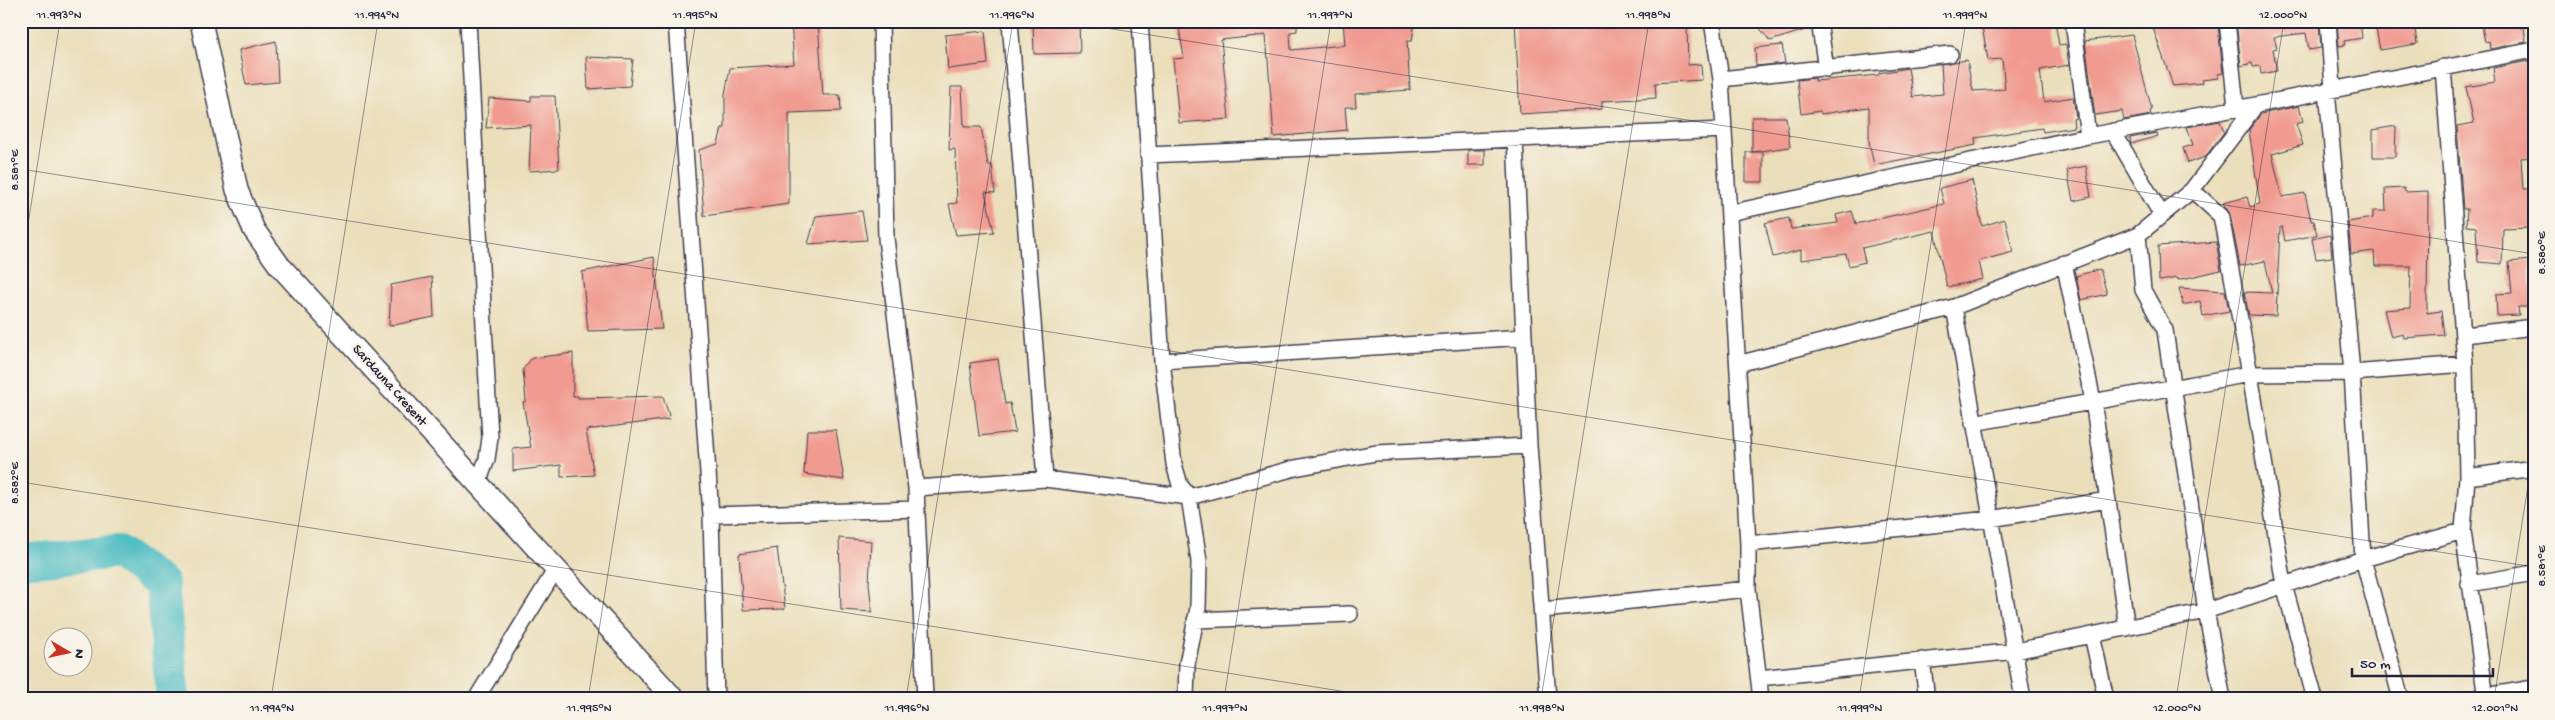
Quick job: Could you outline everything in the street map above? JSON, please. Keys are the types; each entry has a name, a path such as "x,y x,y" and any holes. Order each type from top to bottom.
{"street":[{"name":"Sardauna Cresent","path":"201,21 237,190 254,230 278,265 674,699"},
{"path":"468,21 490,438 487,459 478,483"},
{"path":"676,21 711,515 716,699"},
{"path":"881,21 886,238 916,488 925,699"},
{"path":"1010,21 1045,480"},
{"path":"1140,21 1162,362 1174,464 1180,485 1189,497 1199,561 1196,620 1186,664 1186,699"},
{"path":"1712,21 1721,79 1748,544 1748,589 1761,699"},
{"path":"1819,21 1826,69"},
{"path":"2074,21 2088,136"},
{"path":"2227,21 2236,107"},
{"path":"2328,21 2330,89 2352,373 2363,559 2401,699"},
{"path":"1729,213 2088,136 2534,50"},
{"path":"1721,79 1950,54"},
{"path":"2443,67 2464,335 2467,477 2463,531 2469,584 2486,697 2534,688"},
{"path":"1738,364 1954,307 2138,235 2192,190 2256,105"},
{"path":"1148,155 1724,130"},
{"path":"2113,131 2161,214"},
{"path":"1515,139 1529,446 1548,699"},
{"path":"2192,190 2220,216 2250,374 2284,585 2315,699"},
{"path":"2138,235 2143,290 2165,330 2206,611 2223,699"},
{"path":"2064,263 2093,401 2127,628"},
{"path":"1954,307 2023,699"},
{"path":"2464,335 2534,327"},
{"path":"1162,362 1524,337"},
{"path":"1973,423 2172,386 2250,374 2352,373 2465,364"},
{"path":"916,488 1045,480 1189,497 1296,468 1376,453 1529,446"},
{"path":"2467,477 2534,468"},
{"path":"1748,544 1990,518 2108,500"},
{"path":"711,515 917,509"},
{"path":"1760,678 2016,651 2127,628 2206,611 2363,559 2463,531"},
{"path":"476,699 556,569"},
{"path":"2469,584 2534,573"},
{"path":"1542,610 1748,589"},
{"path":"1196,620 1350,614"},
{"path":"2092,635 2106,699"},
{"path":"1922,660 1927,699"}],"building":[{"path":"791,21 818,21 823,95 840,95 841,111 789,113 789,204 704,216 699,150 718,144 722,128 725,128 725,94 730,68 794,64"},
{"path":"1033,21 1079,21 1080,53 1034,54"},
{"path":"1178,21 1297,21 1297,31 1290,32 1291,50 1345,45 1343,21 1415,21 1412,41 1407,41 1410,90 1355,94 1356,107 1345,107 1347,130 1274,137 1266,35 1221,40 1229,119 1179,123 1173,59 1184,58"},
{"path":"1515,21 1599,21 1599,28 1687,26 1688,65 1701,64 1702,80 1655,83 1656,98 1602,101 1602,109 1520,114"},
{"path":"1754,21 1810,21 1811,28 1770,41"},
{"path":"1981,21 2055,21 2059,45 2066,44 2069,65 2040,70 2044,102 2073,97 2076,118 2073,119 2074,127 2043,132 2042,128 1975,138 1976,145 1874,165 1869,141 1869,107 1821,114 1820,111 1801,114 1797,80 1815,78 1815,81 1879,75 1879,73 1908,68 1913,97 1943,94 1941,64 1967,60 1973,91 2005,89 2002,59 1988,60"},
{"path":"2164,21 2204,21 2204,26 2218,25 2223,73 2218,74 2218,78 2202,80 2203,83 2173,86 2152,25"},
{"path":"2236,21 2256,21 2256,24 2319,21 2321,48 2309,50 2306,33 2274,37 2277,48 2273,49 2277,71 2261,74 2260,66 2253,67 2252,63 2241,66"},
{"path":"2337,21 2360,21 2362,38 2344,41 2345,45 2339,46"},
{"path":"2384,21 2414,21 2417,44 2380,50 2375,23"},
{"path":"2481,21 2520,21 2520,28 2524,27 2526,42 2490,49 2489,41 2485,42"},
{"path":"985,31 988,64 948,69 945,35"},
{"path":"2132,35 2152,110 2150,111 2151,115 2124,120 2122,111 2095,115 2085,41"},
{"path":"276,41 278,82 246,85 239,50"},
{"path":"1782,45 1785,63 1756,66 1755,48"},
{"path":"586,57 633,59 630,86 588,89"},
{"path":"2534,60 2534,112 2532,113 2534,157 2521,158 2523,189 2534,189 2533,228 2503,229 2502,264 2478,262 2476,227 2466,226 2467,209 2463,209 2457,126 2474,123 2466,87 2495,82 2493,68"},
{"path":"951,87 962,87 964,127 981,127 988,165 992,165 995,193 985,192 994,232 956,235 949,204 957,203 955,149 949,150"},
{"path":"531,96 555,96 559,169 529,171 531,125 486,128 489,98 531,101"},
{"path":"2299,106 2303,122 2296,124 2303,145 2272,154 2282,197 2305,193 2311,221 2314,221 2317,235 2285,241 2282,227 2280,227 2276,316 2249,315 2244,292 2272,293 2265,261 2240,266 2230,214 2223,203 2247,197 2250,207 2260,204 2249,130 2261,114"},
{"path":"1752,117 1786,117 1790,147 1752,152"},
{"path":"2220,121 2224,132 2205,157 2188,163 2183,148 2193,145 2187,127"},
{"path":"2396,126 2395,157 2373,157 2373,130"},
{"path":"2157,133 2158,136 2131,144 2130,138"},
{"path":"1468,150 1485,150 1485,165 1468,165"},
{"path":"1746,152 1763,152 1763,182 1746,182"},
{"path":"2086,166 2091,197 2073,201 2067,170"},
{"path":"1972,180 1982,226 2005,219 2013,252 1979,261 1983,279 1947,287 1934,231 1862,248 1865,262 1849,266 1846,254 1801,260 1801,250 1773,257 1765,223 1789,218 1791,229 1838,223 1836,215 1852,211 1856,224 1944,204 1940,188"},
{"path":"2404,188 2405,192 2428,191 2427,313 2441,311 2444,335 2404,338 2403,334 2391,337 2384,310 2410,308 2411,266 2375,266 2374,251 2351,254 2348,222 2373,218 2373,211 2386,211 2385,189"},
{"path":"862,211 867,240 808,244 816,216"},
{"path":"2330,235 2332,257 2316,259 2312,239"},
{"path":"2216,242 2221,270 2178,280 2178,278 2159,281 2158,246"},
{"path":"654,257 662,329 588,331 582,272"},
{"path":"2531,260 2531,307 2518,307 2519,315 2497,316 2496,294 2512,293 2509,262"},
{"path":"2100,269 2107,294 2081,300 2076,276"},
{"path":"432,277 434,317 389,326 391,285"},
{"path":"2179,288 2225,291 2229,311 2203,316 2200,301 2183,305"},
{"path":"573,353 573,396 578,396 578,398 663,396 670,419 586,430 594,475 561,477 561,465 513,471 513,449 531,447 523,402 526,401 523,369 532,358"},
{"path":"998,359 1005,404 1010,403 1015,432 979,436 970,363"},
{"path":"807,430 836,430 844,480 804,474"},
{"path":"839,538 871,541 869,584 872,612 841,610"},
{"path":"777,548 785,609 743,610 739,554"}],"waterway":[{"path":"21,561 118,552 162,584 173,699"}]}
